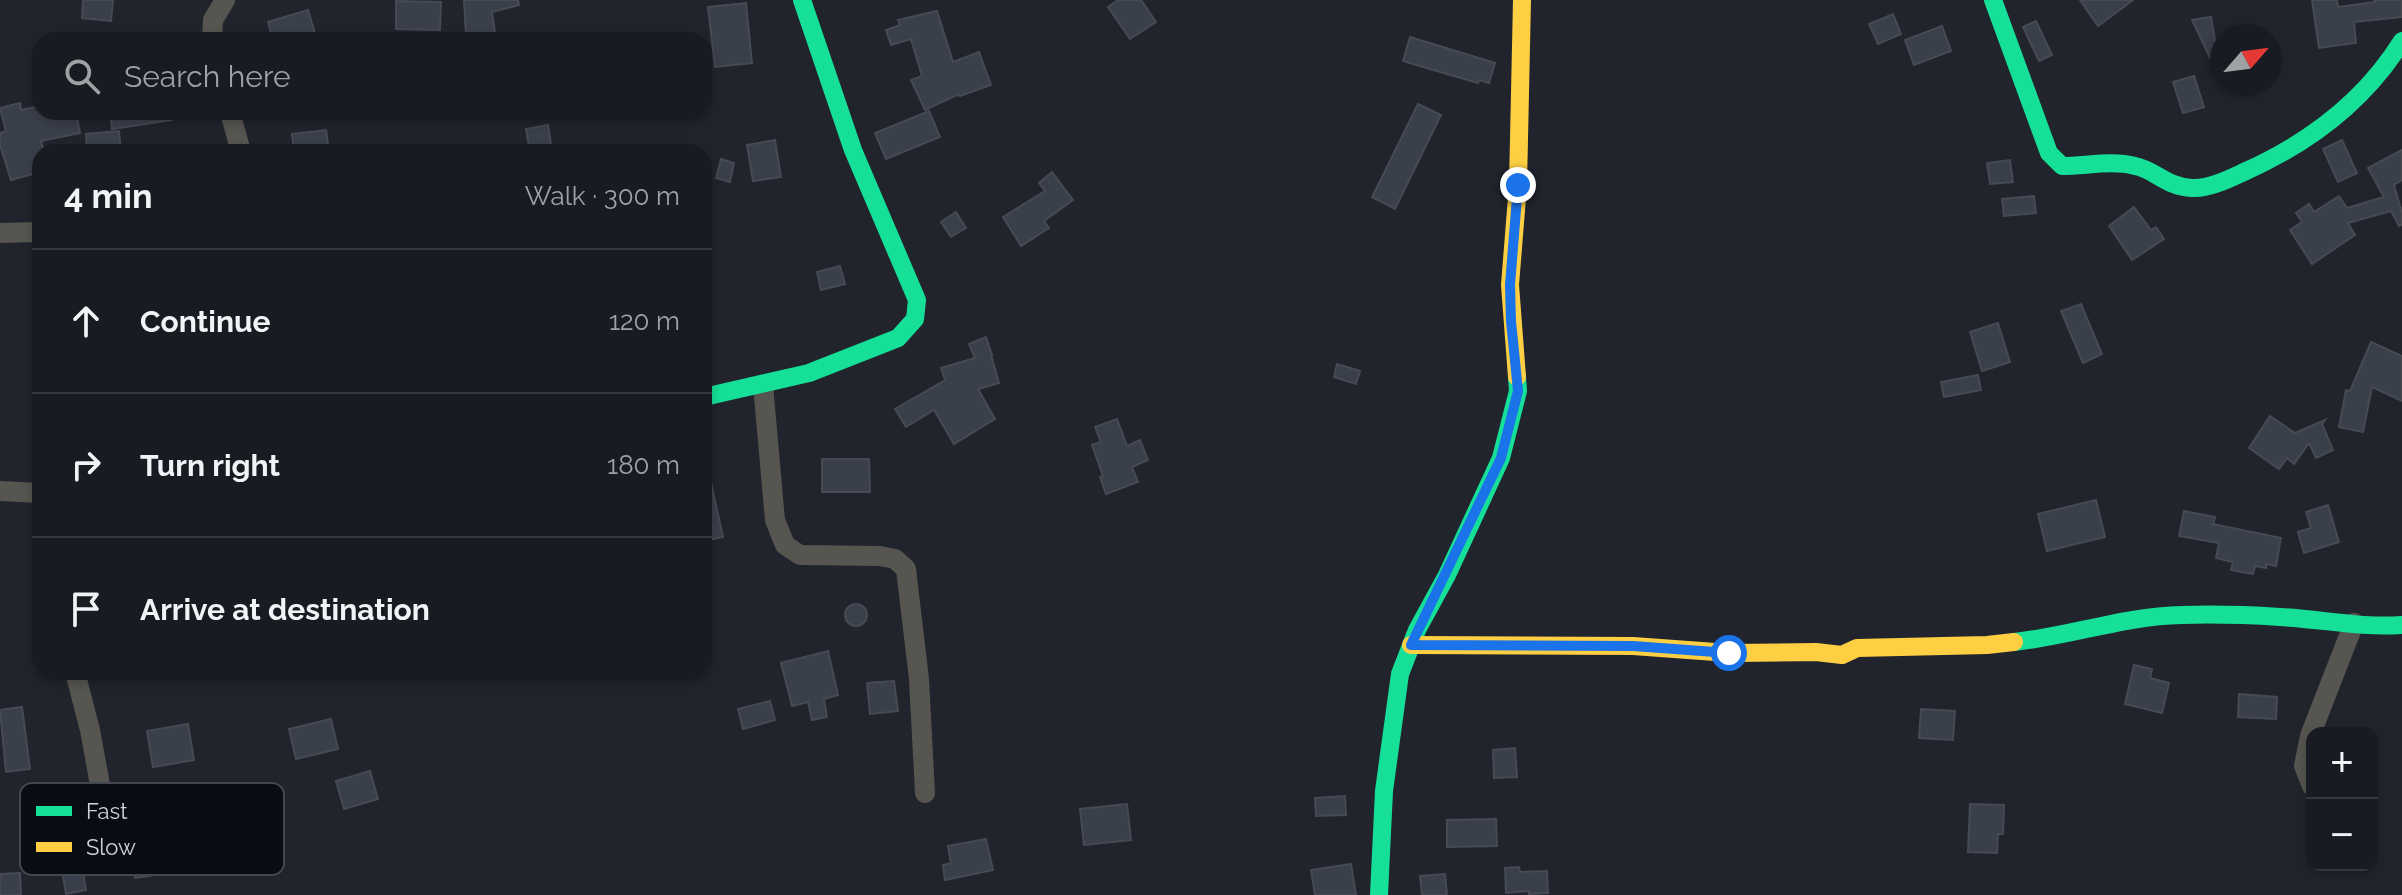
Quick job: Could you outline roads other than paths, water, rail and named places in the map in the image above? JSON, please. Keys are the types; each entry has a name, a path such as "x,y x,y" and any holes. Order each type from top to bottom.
{"street":[{"path":"212,32 213,20 225,0"},
{"path":"712,395 809,373 898,338 915,319 917,300 853,150 802,0"},
{"path":"1379,895 1384,791 1400,674 1501,458 1518,391 1510,285 1518,185 1522,0"},
{"path":"1993,0 2049,153 2062,166 2117,163 2142,167 2162,180 2192,188 2217,183 2272,161 2333,119 2368,89 2391,61 2402,41"},
{"path":"232,120 239,144"},
{"path":"0,233 32,232"},
{"path":"763,385 775,520 785,545 800,555 880,556 895,559 906,569 919,679 925,793"},
{"path":"0,491 32,493"},
{"path":"1411,645 1633,646 1729,653 1816,652 1842,655 1857,648 1987,645 2044,639 2118,621 2181,615 2281,617 2377,627 2402,625"},
{"path":"2314,727 2354,623"},
{"path":"77,680 100,783"}]}
